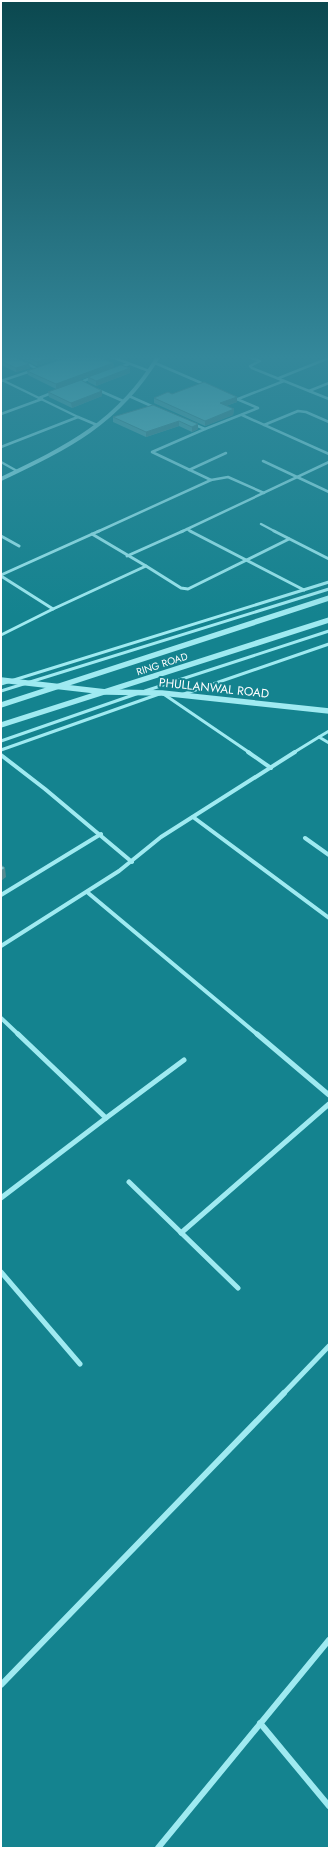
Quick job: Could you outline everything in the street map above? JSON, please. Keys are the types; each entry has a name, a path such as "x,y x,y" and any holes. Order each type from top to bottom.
{"street":[{"path":"1,447 11,443"},
{"path":"1,479 69,443"},
{"path":"172,443 152,452 211,480"},
{"path":"305,443 329,454"},
{"path":"189,470 226,453"},
{"path":"263,461 329,492"},
{"path":"1,462 17,471"},
{"path":"127,556 187,530 329,462"},
{"path":"1,576 211,480 224,476 228,477 264,494"},
{"path":"261,524 329,559"},
{"path":"187,530 304,590"},
{"path":"92,534 181,588 188,590 289,539"},
{"path":"1,536 18,546"},
{"path":"1,635 146,566"},
{"path":"1,576 53,609"},
{"path":"1,684 329,582"},
{"path":"1,691 329,589"},
{"path":"1,705 329,598"},
{"name":"RING ROAD","path":"1,725 329,620"},
{"path":"1,741 329,631"},
{"path":"179,695 329,644"},
{"name":"PHULLANWAL ROAD","path":"1,680 106,692 179,695 329,711"},
{"path":"1,750 162,694 271,768"},
{"path":"1,946 132,862 161,837 329,730"},
{"path":"319,737 329,743"},
{"path":"1,755 101,834 132,862"},
{"path":"192,817 329,918"},
{"path":"1,895 101,834"},
{"path":"305,838 329,855"},
{"path":"87,892 329,1095"},
{"path":"1,1018 106,1118"},
{"path":"1,1198 184,1060"},
{"path":"181,1233 329,1104"},
{"path":"129,1182 238,1288"},
{"path":"1,1272 80,1364"},
{"path":"1,1685 329,1346"},
{"path":"158,1848 329,1640"},
{"path":"260,1723 329,1806"}],"building":[{"path":"1,865 5,868 1,871"}]}
